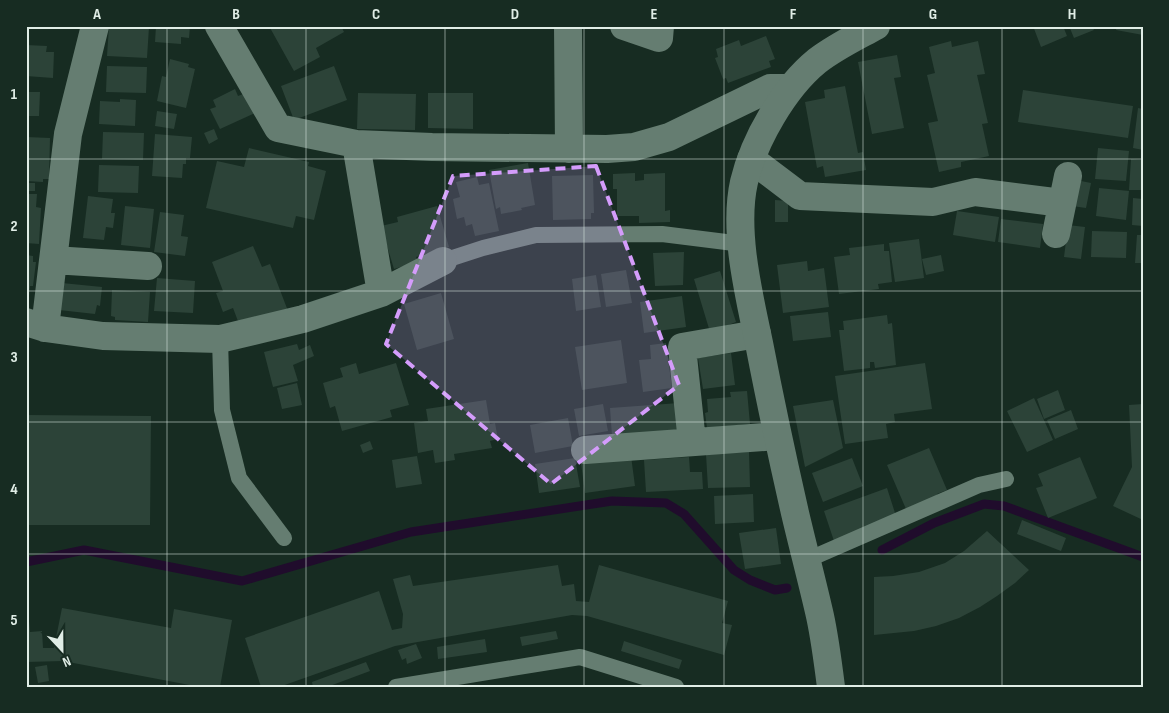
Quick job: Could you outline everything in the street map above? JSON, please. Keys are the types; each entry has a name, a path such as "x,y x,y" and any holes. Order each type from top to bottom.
{"street":[{"path":"96,26 68,134 53,260 36,325 103,336 220,339 303,318 380,293 443,261"},
{"path":"219,26 278,128 356,144 569,149 634,147 669,137 770,88 790,88"},
{"path":"568,26 569,149"},
{"path":"624,26 658,38 660,26"},
{"path":"831,687 820,618 777,436 748,289 742,244 742,200 744,182 758,142 790,88 817,61 849,40 876,26"},
{"path":"356,144 380,293"},
{"path":"751,159 800,196 933,202 975,192 1062,203"},
{"path":"1056,234 1068,176"},
{"path":"53,260 148,266"},
{"path":"692,442 682,347 757,334"},
{"path":"585,450 777,436"}],"lane":[{"path":"443,261 536,234 662,234 742,244"},
{"path":"220,339 222,410 239,478 284,538"},
{"path":"807,560 979,485 1006,479"},
{"path":"396,687 580,657 676,687"}],"highlighted area":[{"path":"596,166 679,385 551,484 386,344 453,176"}],"building":[{"path":"109,26 149,27 147,58 107,56"},
{"path":"156,26 190,26 189,38 181,37 181,44 155,42"},
{"path":"269,26 341,26 344,32 316,48 320,57 294,71"},
{"path":"1033,26 1063,26 1067,36 1041,47"},
{"path":"1069,26 1092,26 1094,30 1074,38"},
{"path":"1117,26 1143,26 1143,35 1116,30"},
{"path":"766,36 775,59 769,61 771,67 728,83 726,78 723,79 715,58 718,57 716,49 739,40 741,46"},
{"path":"951,41 952,47 978,41 985,74 977,75 988,123 982,124 989,156 961,162 961,167 939,172 928,123 938,121 927,75 935,73 929,47"},
{"path":"26,45 47,46 46,52 54,52 53,78 26,76"},
{"path":"897,55 901,77 894,78 904,128 872,134 858,62"},
{"path":"170,59 189,64 188,67 195,69 186,108 157,101 162,76 166,77"},
{"path":"107,66 147,67 146,93 106,92"},
{"path":"334,66 347,100 294,120 281,86"},
{"path":"845,86 858,153 863,152 866,170 825,177 823,166 817,168 805,102 825,98 824,90"},
{"path":"235,89 238,96 246,93 255,113 220,129 210,109 216,107 213,100"},
{"path":"1023,90 1133,106 1128,138 1018,122"},
{"path":"26,92 40,92 39,116 26,116"},
{"path":"358,93 416,94 415,130 357,129"},
{"path":"428,93 473,93 473,129 428,128"},
{"path":"120,99 136,100 135,126 99,124 100,101 120,102"},
{"path":"1138,108 1143,109 1143,150 1133,148"},
{"path":"157,111 177,114 174,129 155,126"},
{"path":"214,129 218,139 209,144 204,133"},
{"path":"103,132 144,133 143,160 102,159"},
{"path":"155,134 192,137 190,158 186,158 186,164 183,164 182,178 152,176"},
{"path":"26,137 50,138 49,179 43,179 43,182 26,181"},
{"path":"249,148 309,162 308,166 326,171 314,220 296,216 293,228 206,208 217,161 244,167"},
{"path":"1098,148 1129,151 1126,181 1095,179"},
{"path":"1131,159 1143,160 1143,190 1129,190"},
{"path":"528,163 535,205 521,208 522,210 501,214 500,207 496,209 489,170"},
{"path":"99,165 139,166 138,193 98,192"},
{"path":"635,173 635,181 644,180 644,174 665,173 665,211 670,210 670,222 639,223 639,216 617,216 617,189 613,189 613,174"},
{"path":"593,175 594,213 591,213 591,219 553,220 552,176"},
{"path":"477,177 479,185 489,183 499,231 475,236 472,224 466,226 464,217 457,219 453,199 460,197 456,182"},
{"path":"1076,180 1091,183 1086,208 1072,206"},
{"path":"26,183 35,183 35,191 26,191"},
{"path":"1099,188 1129,191 1126,220 1096,216"},
{"path":"26,194 37,194 36,207 41,208 39,244 26,243"},
{"path":"88,196 113,199 111,213 115,213 113,228 106,227 104,240 83,238"},
{"path":"1133,198 1143,199 1143,226 1132,225"},
{"path":"775,200 788,201 788,222 775,222"},
{"path":"125,206 154,209 150,248 121,245"},
{"path":"437,206 449,247 416,257 418,262 394,269 381,226 398,222 397,217"},
{"path":"957,211 999,217 995,242 953,235"},
{"path":"160,212 184,215 181,236 188,237 185,256 154,252"},
{"path":"1001,219 1043,224 1040,248 998,242"},
{"path":"1068,225 1085,227 1081,259 1064,257"},
{"path":"1092,231 1127,232 1126,258 1091,257"},
{"path":"1137,235 1143,235 1143,263 1135,263"},
{"path":"919,239 924,278 895,282 889,243"},
{"path":"884,244 884,251 889,251 892,282 878,284 879,289 839,294 834,257 850,255 849,248"},
{"path":"253,246 262,267 270,264 288,311 241,329 233,308 223,312 216,293 223,291 212,262"},
{"path":"684,252 683,285 655,286 653,253"},
{"path":"26,255 33,256 33,262 36,262 33,286 30,286 29,296 26,296"},
{"path":"941,255 944,271 926,275 922,259"},
{"path":"807,261 808,271 824,268 829,307 783,313 777,265"},
{"path":"626,270 632,303 606,307 601,274"},
{"path":"720,271 736,322 710,332 694,279"},
{"path":"596,275 601,307 576,311 572,279"},
{"path":"157,278 195,281 193,313 154,311"},
{"path":"62,283 102,287 100,306 97,305 95,314 59,310"},
{"path":"112,290 150,292 148,322 115,320 115,317 111,316"},
{"path":"441,293 454,339 417,350 404,304"},
{"path":"682,296 686,327 644,333 640,302"},
{"path":"828,312 831,337 793,341 790,316"},
{"path":"887,315 888,324 892,323 896,365 875,368 874,362 870,362 870,368 844,371 839,330 844,330 843,321"},
{"path":"621,340 627,383 582,390 575,347"},
{"path":"666,343 672,388 643,392 639,360 651,359 650,345"},
{"path":"297,344 299,350 310,345 314,356 293,365 298,381 273,387 264,352"},
{"path":"731,353 735,385 703,389 698,358"},
{"path":"356,363 359,374 396,363 409,405 390,410 392,417 342,431 335,406 330,408 323,383 343,377 340,368"},
{"path":"925,363 932,409 894,414 895,422 886,424 888,438 845,444 835,376"},
{"path":"297,383 302,405 282,409 277,388"},
{"path":"1058,390 1065,410 1044,419 1037,399"},
{"path":"747,391 750,424 707,428 705,413 708,412 707,399 731,397 730,392"},
{"path":"1034,398 1053,440 1027,452 1007,411"},
{"path":"486,400 490,424 495,423 498,439 490,441 492,448 454,454 455,460 435,463 433,450 418,453 414,423 428,421 426,409"},
{"path":"833,400 843,448 805,467 793,406"},
{"path":"679,403 681,430 612,436 610,408"},
{"path":"603,404 608,431 579,436 574,409"},
{"path":"1143,404 1143,520 1113,506 1132,467 1129,405"},
{"path":"1071,410 1078,429 1055,439 1047,420"},
{"path":"26,415 151,416 150,525 26,525"},
{"path":"568,418 573,446 535,453 530,425"},
{"path":"370,441 373,449 363,453 360,445"},
{"path":"929,448 947,490 937,494 938,496 906,509 887,465"},
{"path":"749,452 750,487 708,488 706,454"},
{"path":"417,456 422,484 396,488 392,460"},
{"path":"631,456 635,486 585,493 581,463"},
{"path":"689,457 690,472 702,472 703,489 646,492 644,460"},
{"path":"1080,457 1097,498 1048,518 1036,488 1043,486 1038,474"},
{"path":"575,458 580,487 539,493 535,464"},
{"path":"852,458 863,486 823,502 812,473"},
{"path":"887,488 896,516 834,541 824,511"},
{"path":"753,494 754,522 715,524 714,496"},
{"path":"1022,520 1066,538 1061,551 1017,534"},
{"path":"776,528 781,564 745,569 739,533"},
{"path":"987,531 1029,570 997,596 959,618 914,631 874,635 874,577 919,572 945,563 964,551"},
{"path":"558,565 562,586 574,584 576,601 589,602 599,565 728,601 722,623 732,625 724,655 587,616 572,615 395,646 279,687 261,687 245,638 379,591 392,630 402,628 403,614 393,579 410,575 413,586"},
{"path":"62,608 171,628 174,609 232,620 220,687 200,687 63,661 26,662 26,610 28,610 30,632 42,631 43,648 54,648"},
{"path":"556,631 558,639 522,646 520,637"},
{"path":"485,639 487,652 438,659 437,647"},
{"path":"624,641 682,660 679,669 621,651"},
{"path":"416,644 422,658 407,664 406,658 402,660 398,650"},
{"path":"366,662 370,671 327,687 313,687 312,682"},
{"path":"47,665 49,681 38,683 35,667"}],"waterway":[{"path":"26,562 84,550 242,581 411,532 612,501 666,503 684,514 734,570 750,580 775,590 787,588"},
{"path":"882,550 934,523 984,504 1004,506 1143,557"}]}
